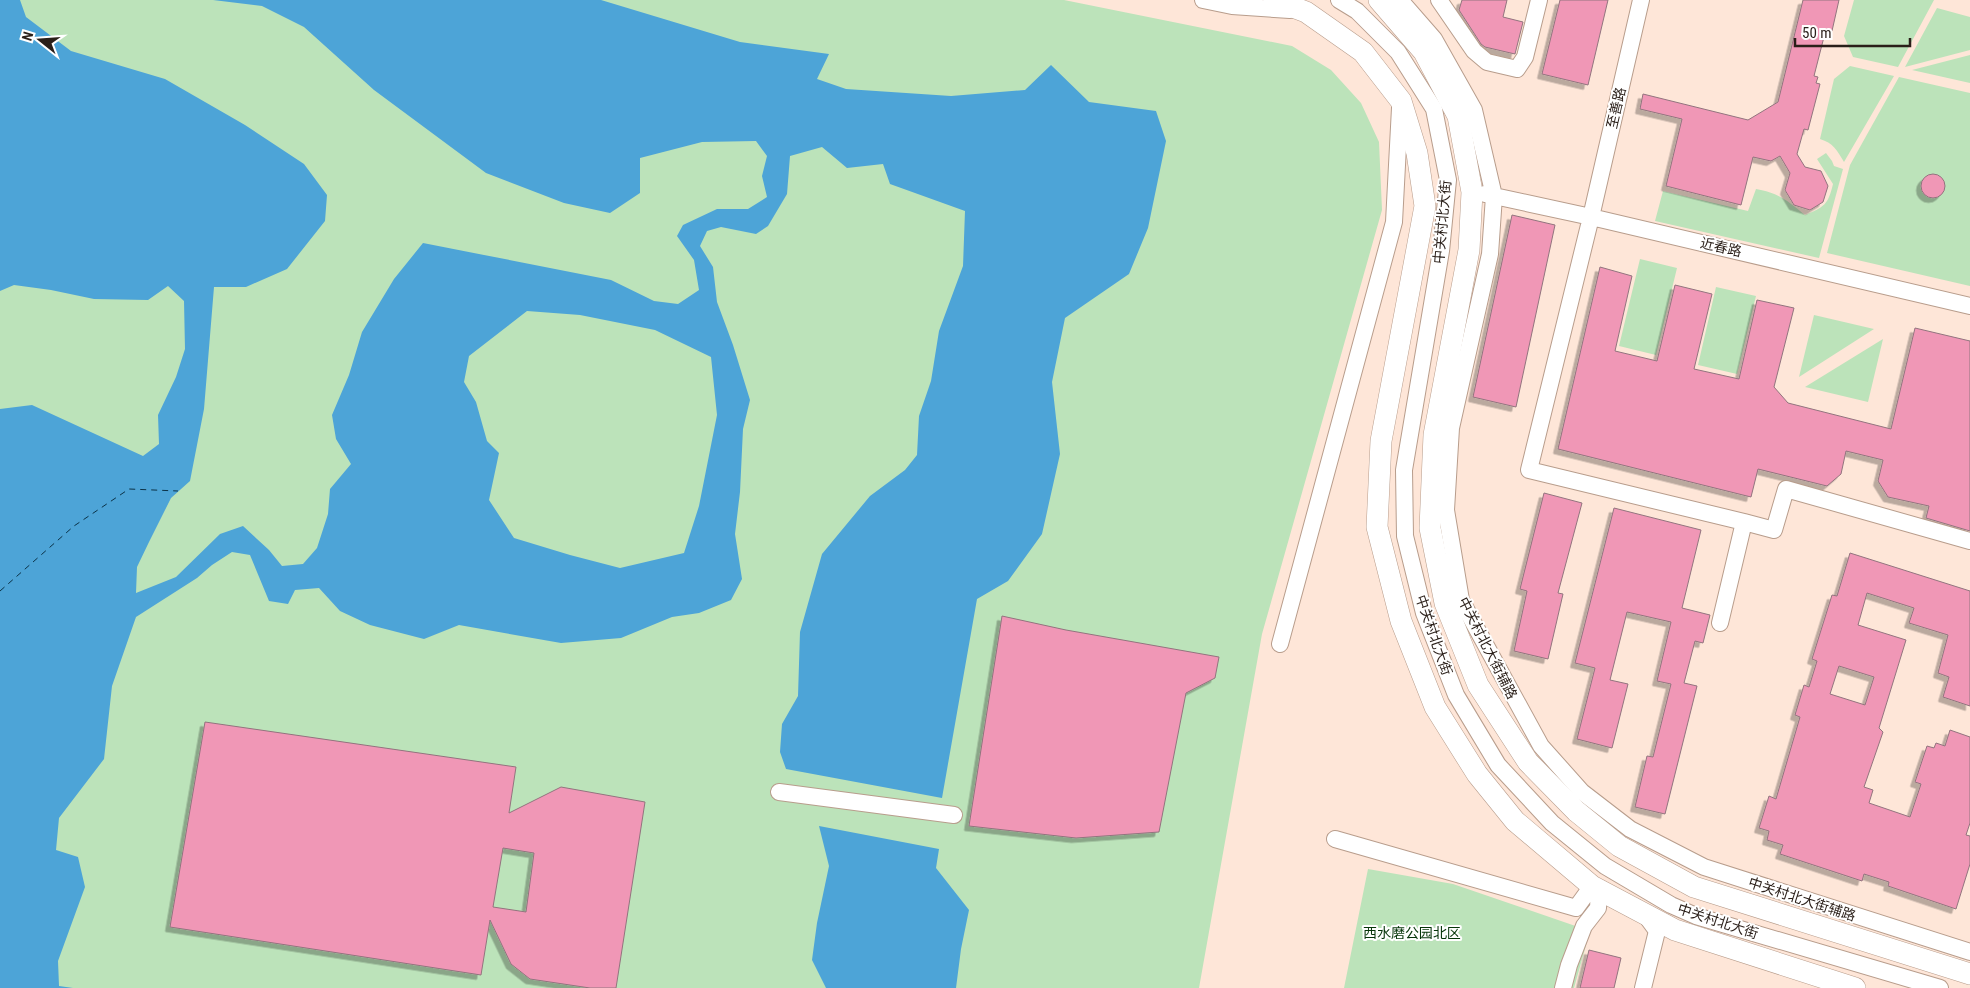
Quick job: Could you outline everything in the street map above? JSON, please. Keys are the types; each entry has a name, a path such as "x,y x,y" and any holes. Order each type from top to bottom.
{"main road":[{"name":"中关村北大街","path":"1274,0 1306,12 1363,52 1400,100 1417,153 1424,206 1381,441 1377,527 1400,621 1435,707 1477,774 1515,821 1596,888 1675,930 1855,988"},
{"name":"中关村北大街","path":"1379,0 1424,52 1458,116 1472,192 1469,250 1434,435 1430,528 1445,603 1478,685 1528,762 1576,811 1619,846 1694,887 1970,974"}],"street":[{"path":"1203,0 1232,6 1306,12"},
{"name":"中关村北大街","path":"1339,0 1357,11 1398,52 1434,109 1448,180 1442,251 1404,470 1405,536 1424,613 1456,695 1498,765 1552,823 1605,866 1671,905 1696,916 1940,988"},
{"name":"中关村北大街辅路","path":"1400,0 1434,39 1474,110 1494,196 1490,254 1451,428 1446,510 1461,600 1541,746 1582,792 1630,829 1704,867 1970,952"},
{"path":"1439,0 1474,51 1486,62 1516,69 1525,57 1539,0"},
{"name":"至善路","path":"1641,0 1591,217 1529,470 1744,522"},
{"path":"1280,644 1394,222 1400,100"},
{"name":"近春路","path":"1472,192 1591,217 1970,306"},
{"path":"1720,623 1744,522 1774,530 1786,489 1970,541"},
{"path":"779,792 954,815"},
{"path":"1335,839 1576,908 1596,888"},
{"path":"1563,988 1569,965 1584,926 1598,908 1596,888"},
{"path":"1643,988 1657,931 1644,914"}],"green space":[{"path":"0,0 1064,0 1292,46 1331,70 1361,103 1379,142 1382,210 1262,634 1199,988 0,988"},
{"path":"1854,0 1934,0 1898,67 1853,57 1844,36"},
{"path":"1937,8 1970,17 1970,50 1905,67"},
{"path":"1970,55 1970,83 1912,70"},
{"path":"1850,66 1894,76 1844,162 1834,148 1820,139 1834,79"},
{"path":"1899,77 1970,93 1970,286 1827,253 1850,165"},
{"path":"1826,153 1834,166 1843,169 1819,258 1655,221 1663,191 1748,211 1756,189 1783,198 1805,215 1817,210 1824,204 1831,191 1833,184 1817,159"},
{"path":"1640,259 1677,268 1656,355 1619,346"},
{"path":"1716,287 1756,296 1737,374 1698,365"},
{"path":"1814,315 1874,329 1799,377"},
{"path":"1883,339 1868,402 1805,387"},
{"name":"西水磨公园北区","path":"1368,869 1453,884 1590,931 1574,988 1344,988"}],"water":[{"path":"0,0 20,0 26,17 71,51 165,79 245,125 304,164 327,195 325,221 287,269 246,287 214,287 204,409 190,481 171,498 149,542 137,567 136,593 176,577 220,534 243,526 269,550 282,566 303,564 317,548 328,514 330,489 351,464 336,439 332,415 349,375 362,332 394,279 423,243 611,280 654,301 678,304 699,290 694,260 677,236 683,225 717,209 748,209 767,197 762,176 767,156 756,141 702,142 640,158 640,193 610,213 564,203 486,173 374,90 304,27 262,6 213,0 601,0 740,42 829,54 817,79 846,89 951,96 1025,90 1051,65 1089,102 1156,111 1166,141 1148,228 1129,274 1065,318 1052,382 1060,454 1042,534 1008,581 977,599 942,798 786,769 780,752 782,724 798,696 800,632 822,554 870,496 905,470 917,455 919,416 931,381 939,331 963,266 965,211 890,184 883,164 847,168 822,147 790,156 787,194 768,226 756,234 721,227 707,231 700,246 713,267 717,302 750,400 743,429 740,492 735,534 742,579 731,600 699,613 672,617 621,638 561,643 459,625 424,639 370,625 340,611 319,588 295,590 288,604 269,601 250,555 232,552 197,578 136,617 112,686 104,759 59,818 56,850 78,857 85,887 58,961 59,986 73,988 0,988 0,409 32,405 143,456 159,444 158,415 176,377 185,349 184,301 168,286 148,300 94,299 14,285 0,291","holes":["527,311 580,315 655,330 711,357 717,415 699,506 684,553 620,568 570,555 514,538 489,500 499,453 487,441 476,402 464,382 469,356"]},
{"path":"819,826 939,849 936,868 969,910 956,988 826,988 812,960 817,923 829,866"}],"building":[{"path":"1462,0 1507,0 1503,17 1523,22 1515,54 1485,47 1481,44 1459,10"},
{"path":"1560,0 1608,0 1588,85 1542,74"},
{"path":"1803,0 1839,0 1832,31 1826,29 1814,76 1818,77 1816,83 1820,84 1808,130 1804,129 1797,154 1805,167 1821,171 1828,186 1823,202 1810,210 1794,205 1785,190 1790,173 1780,156 1771,161 1753,157 1741,205 1666,186 1682,119 1640,109 1643,94 1748,120 1778,102"},
{"path":"1933,174 1938,175 1944,181 1944,191 1938,197 1933,198 1928,197 1922,191 1921,186 1922,181 1928,175"},
{"path":"1512,215 1555,225 1516,407 1473,397"},
{"path":"1600,267 1632,276 1615,351 1657,361 1675,285 1712,294 1694,369 1739,379 1757,300 1794,308 1774,387 1788,403 1891,429 1915,328 1970,341 1970,531 1926,518 1929,506 1888,497 1878,481 1883,460 1846,451 1841,474 1827,486 1758,469 1751,497 1558,449"},
{"path":"1544,493 1582,503 1558,593 1563,594 1548,659 1514,651 1527,591 1520,589"},
{"path":"1614,508 1701,530 1682,608 1710,615 1703,643 1695,641 1684,683 1697,686 1665,814 1635,807 1647,756 1653,757 1671,684 1657,681 1671,622 1627,612 1610,680 1628,684 1612,748 1577,739 1595,668 1575,663"},
{"path":"1850,553 1970,591 1970,706 1943,697 1949,677 1938,673 1948,635 1909,623 1914,608 1867,593 1858,625 1906,640 1879,728 1883,732 1864,787 1873,790 1869,803 1910,817 1921,784 1915,782 1927,746 1934,748 1936,743 1945,746 1950,730 1970,737 1970,823 1966,835 1970,836 1970,864 1956,909 1888,886 1889,882 1864,874 1862,881 1780,854 1783,845 1767,840 1769,831 1759,828 1769,796 1776,799 1800,717 1795,715 1804,685 1809,687 1817,661 1812,659 1832,595 1837,596","holes":["1839,666 1874,677 1865,705 1830,694"]},
{"path":"1002,616 1066,630 1219,657 1215,678 1186,693 1159,832 1076,838 969,826"},
{"path":"205,722 516,767 509,813 561,787 645,802 616,988 590,988 530,979 511,964 490,920 481,975 170,927","holes":["503,848 534,853 526,912 493,907"]},
{"path":"1589,950 1621,958 1614,988 1580,988"}],"ferry route":[{"path":"0,591 74,526 129,489 178,491"}]}
